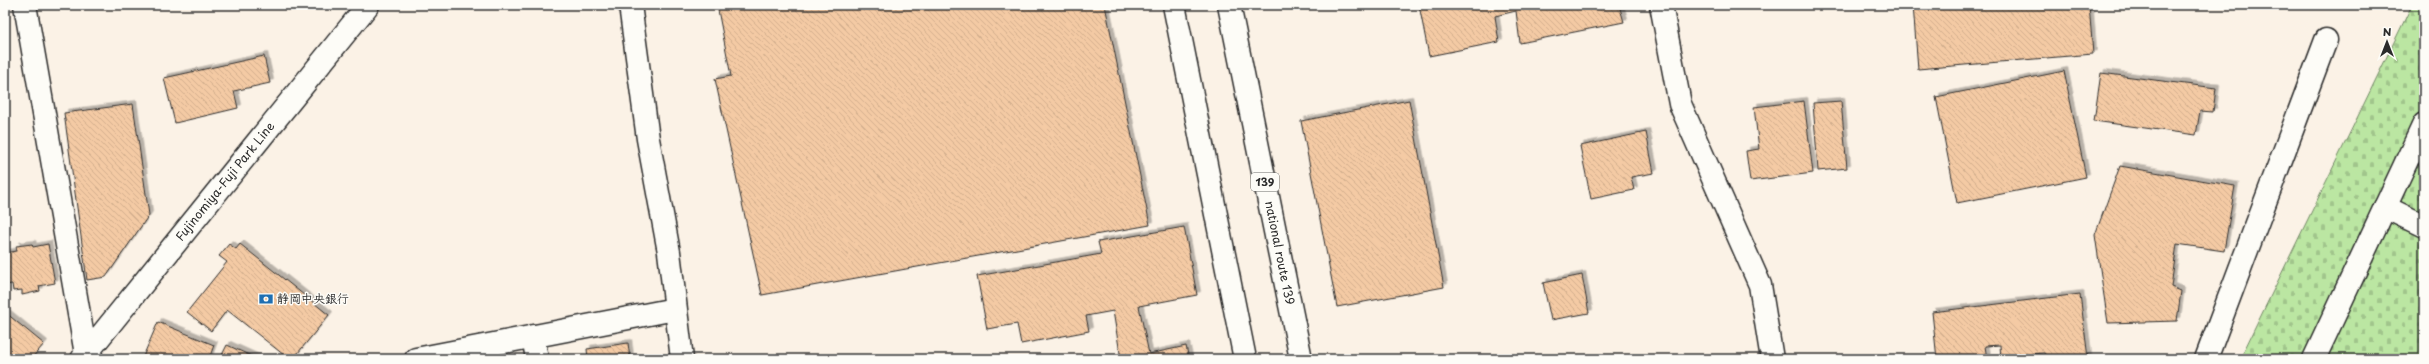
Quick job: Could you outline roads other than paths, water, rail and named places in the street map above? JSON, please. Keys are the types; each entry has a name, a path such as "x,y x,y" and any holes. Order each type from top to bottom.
{"main road":[{"path":"26,5 84,356"},
{"name":"Fujinomiya-Fuji Park Line","path":"84,356 368,5"},
{"path":"630,5 648,139 669,252 682,359"},
{"path":"1174,5 1245,359"},
{"name":"national route 139","path":"1229,5 1301,359"},
{"path":"1661,5 1680,104 1760,285 1772,359"},
{"path":"2206,359 2326,40"},
{"path":"2314,359 2424,124"},
{"path":"2385,207 2424,226"},
{"path":"416,359 675,309"},
{"path":"533,336 537,359"}],"place":[{"name":"静岡中央銀行","path":"266,299"}]}
